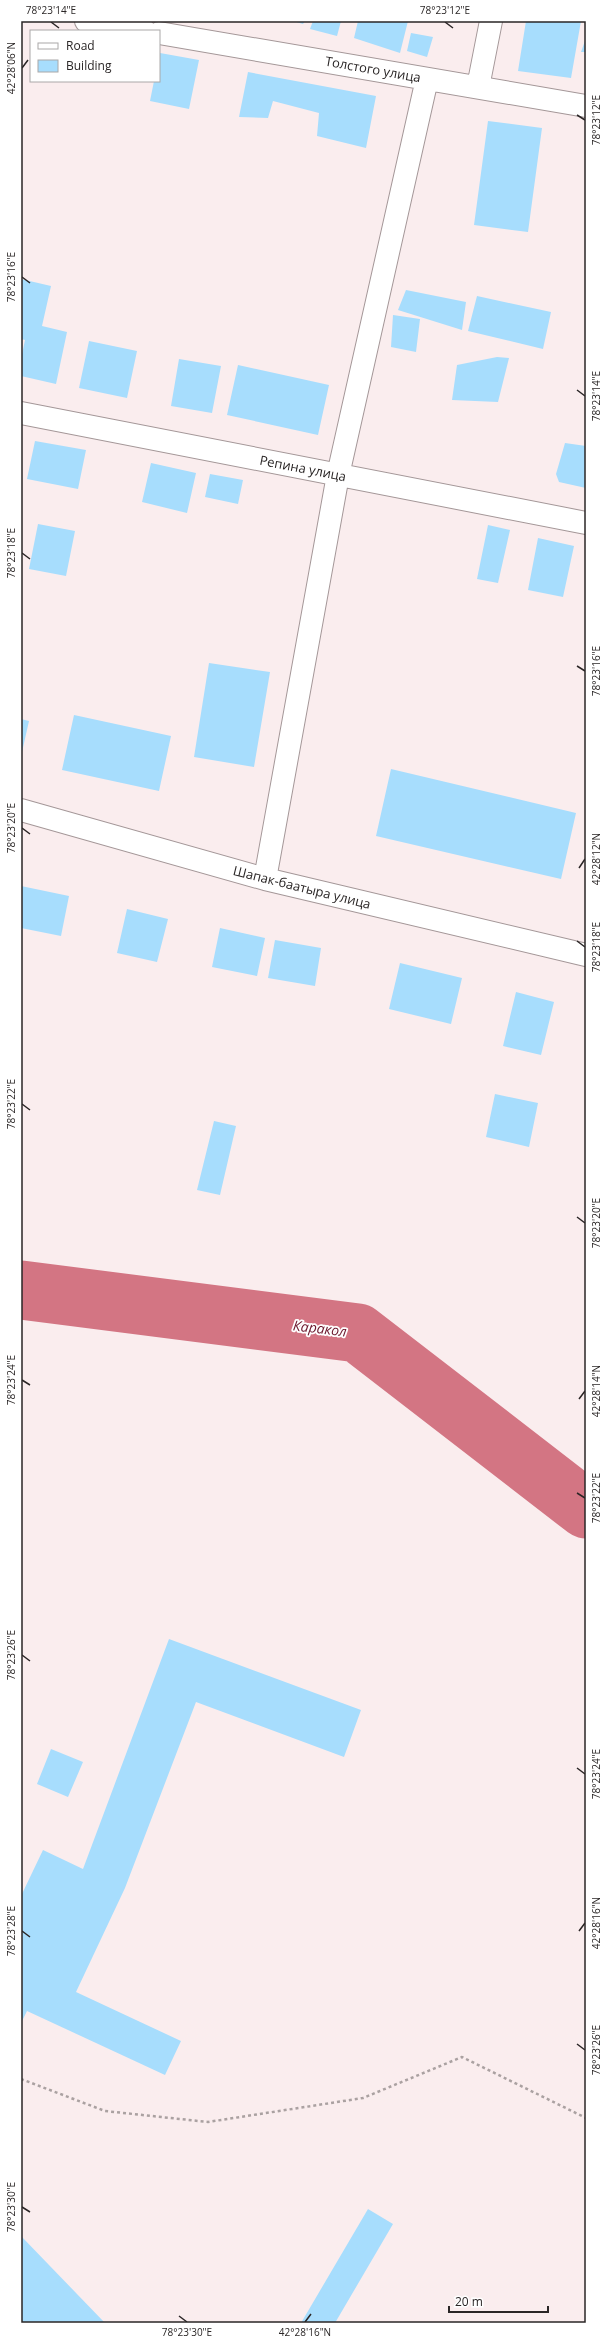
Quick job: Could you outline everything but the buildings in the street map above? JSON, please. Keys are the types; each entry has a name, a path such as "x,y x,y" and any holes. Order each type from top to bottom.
{"street":[{"path":"86,21 139,30"},
{"path":"478,87 491,21"},
{"name":"Толстого улица","path":"160,33 586,106"},
{"path":"265,879 338,475 427,79"},
{"name":"Репина улица","path":"21,413 586,523"},
{"name":"Шапак-баатыра улица","path":"21,810 265,879 586,954"}],"path":[{"path":"21,2079 105,2111 208,2122 363,2098 462,2057 586,2118"}],"waterway":[{"name":"Каракол","path":"21,1290 358,1333 586,1509"}]}
